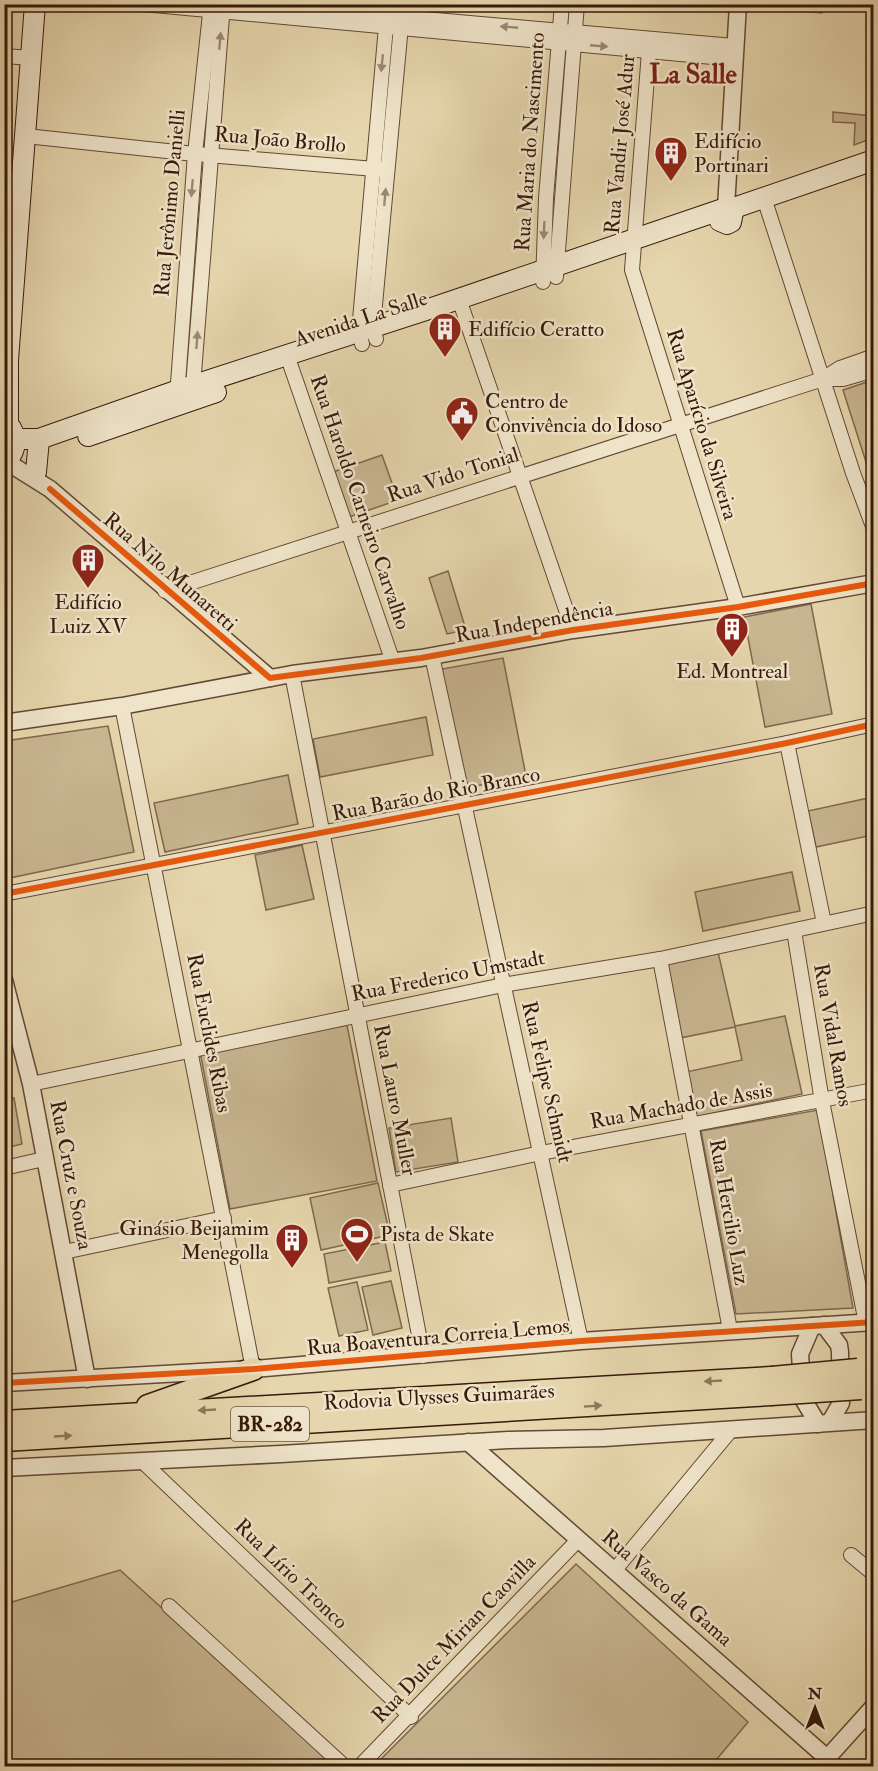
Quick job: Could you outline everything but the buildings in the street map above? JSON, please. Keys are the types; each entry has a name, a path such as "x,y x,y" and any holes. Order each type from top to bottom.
{"highway":[{"path":"124,1415 253,1369"},
{"name":"Rodovia Ulysses Guimarães","path":"4,1440 867,1378"},
{"name":"Rodovia Ulysses Guimarães","path":"4,1422 772,1386"}],"main road":[{"path":"8,450 7,368 13,199 26,136 35,4"},
{"name":"Avenida La Salle","path":"8,450 38,455 186,395 461,305 727,214 766,204 822,184 873,160"},
{"name":"Avenida La Salle","path":"822,184 873,172"}],"street":[{"path":"143,4 331,16 402,17 481,30 734,52"},
{"path":"253,4 287,13"},
{"name":"Rua Maria do Nascimento","path":"557,157 552,119 561,4"},
{"name":"Rua Maria do Nascimento","path":"549,273 557,157 567,121 577,4"},
{"path":"727,214 738,4"},
{"name":"Rua Jerônimo Danielli","path":"186,395 184,294 195,154 203,69 217,8"},
{"name":"Rua Jerônimo Danielli","path":"186,395 200,294 215,109 218,70 217,8"},
{"path":"368,335 371,271 367,228 387,16"},
{"path":"371,271 382,230 402,17"},
{"name":"Rua Vandir José Adur","path":"633,246 649,45"},
{"path":"4,56 32,58"},
{"path":"203,69 218,70"},
{"path":"380,85 395,87"},
{"path":"200,108 215,109"},
{"path":"552,119 567,121"},
{"path":"376,126 392,126"},
{"name":"Rua João Brollo","path":"26,136 211,156 387,171"},
{"path":"766,204 873,529"},
{"path":"190,221 206,221"},
{"path":"367,228 382,230"},
{"name":"Rua Aparício da Silveira","path":"633,246 632,270 738,607"},
{"path":"184,294 200,294"},
{"path":"461,305 573,630"},
{"name":"Rua Vido Tonial","path":"165,591 823,379 840,368 873,356"},
{"name":"Rua Haroldo Carneiro Carvalho","path":"289,361 393,662"},
{"name":"Rua Vido Tonial","path":"823,379 843,379 873,370"},
{"name":"Rua Nilo Munaretti","path":"8,450 165,591 270,678"},
{"name":"Rua Nilo Munaretti","path":"38,455 50,489"},
{"name":"Rua Independência","path":"4,723 122,706 292,674 432,656 573,630 738,607 873,583"},
{"name":"Rua Felipe Schmidt","path":"432,656 503,986 542,1153 581,1341"},
{"name":"Rua Lauro Muller","path":"292,674 423,1356"},
{"name":"Rua Euclides Ribas","path":"122,706 253,1369"},
{"name":"Rua Barão do Rio Branco","path":"4,894 787,743 873,723"},
{"path":"787,743 825,923"},
{"name":"Rua Frederico Umstadt","path":"31,1084 357,1015 503,986 660,959 873,913"},
{"name":"Rua Vidal Ramos","path":"794,931 822,1101 863,1323"},
{"name":"Rua Hercilio Luz","path":"660,959 730,1330"},
{"name":"Rua Cruz e Souza","path":"4,980 31,1084 87,1379"},
{"name":"Rua Machado de Assis","path":"390,1185 542,1153 873,1090"},
{"path":"4,1168 44,1159"},
{"path":"64,1252 224,1218"},
{"path":"839,1345 863,1323"},
{"name":"Rua Boaventura Correia Lemos","path":"4,1383 253,1369 581,1341 863,1323"},
{"path":"786,1426 803,1399 800,1354 818,1326 839,1345 841,1403 824,1423"},
{"path":"777,1328 800,1354"},
{"path":"803,1399 824,1423"},
{"path":"841,1403 866,1420"},
{"path":"4,1468 731,1430 866,1420"},
{"path":"614,1571 731,1430"},
{"name":"Rua Vasco da Gama","path":"468,1442 828,1764"},
{"name":"Rua Lírio Tronco","path":"142,1461 411,1717"},
{"name":"Rua Dulce Mirian Caovilla","path":"360,1767 411,1717 578,1540"},
{"path":"851,1555 873,1574"},
{"path":"169,1606 344,1767"},
{"path":"828,1764 873,1706"}],"shaded area":[{"path":"761,4 823,5 822,13 761,7"},
{"path":"833,112 873,116 873,138 854,145 855,123 833,122"},
{"path":"874,380 873,484 843,390"},
{"path":"382,455 398,500 349,517 333,472"},
{"path":"448,571 466,630 447,634 429,578"},
{"path":"811,604 832,714 765,727 744,617"},
{"path":"503,658 526,776 465,788 442,669"},
{"path":"426,717 433,755 320,777 313,739"},
{"path":"108,726 134,852 5,879 5,741"},
{"path":"288,775 298,824 165,852 154,803"},
{"path":"873,797 873,835 816,847 808,811"},
{"path":"302,845 314,899 266,910 255,855"},
{"path":"792,872 800,911 703,931 695,892"},
{"path":"718,952 735,1026 785,1016 802,1094 695,1117 686,1072 742,1060 735,1027 680,1038 663,964"},
{"path":"347,1025 377,1181 230,1209 200,1052"},
{"path":"14,1098 22,1144 5,1148 5,1100"},
{"path":"818,1110 853,1308 736,1314 701,1131"},
{"path":"451,1118 458,1162 396,1172 389,1128"},
{"path":"378,1183 390,1235 321,1250 310,1198"},
{"name":"Pista de Skate","path":"385,1242 391,1271 329,1283 324,1254"},
{"path":"391,1281 402,1328 373,1335 362,1287"},
{"path":"357,1282 368,1330 339,1336 328,1288"},
{"path":"576,1564 748,1722 711,1766 374,1766"},
{"path":"120,1570 336,1766 5,1766 5,1604"}],"cycle path":[{"path":"50,489 270,678 421,658 573,630 738,607 874,583"},
{"path":"4,894 787,743 874,724"},
{"path":"4,1383 253,1369 581,1341 874,1322"}],"place":[{"name":"Edifício Portinari","path":"671,182"},
{"name":"Edifício Ceratto","path":"445,358"},
{"name":"Centro de Convivência do Idoso","path":"462,442"},
{"name":"Edifício Luiz XV","path":"88,589"},
{"name":"Ed. Montreal","path":"732,658"},
{"name":"Pista de Skate","path":"357,1263"},
{"name":"Ginásio Beijamim Menegolla","path":"292,1269"}],"district":[{"name":"La Salle","path":"693,74"}]}
